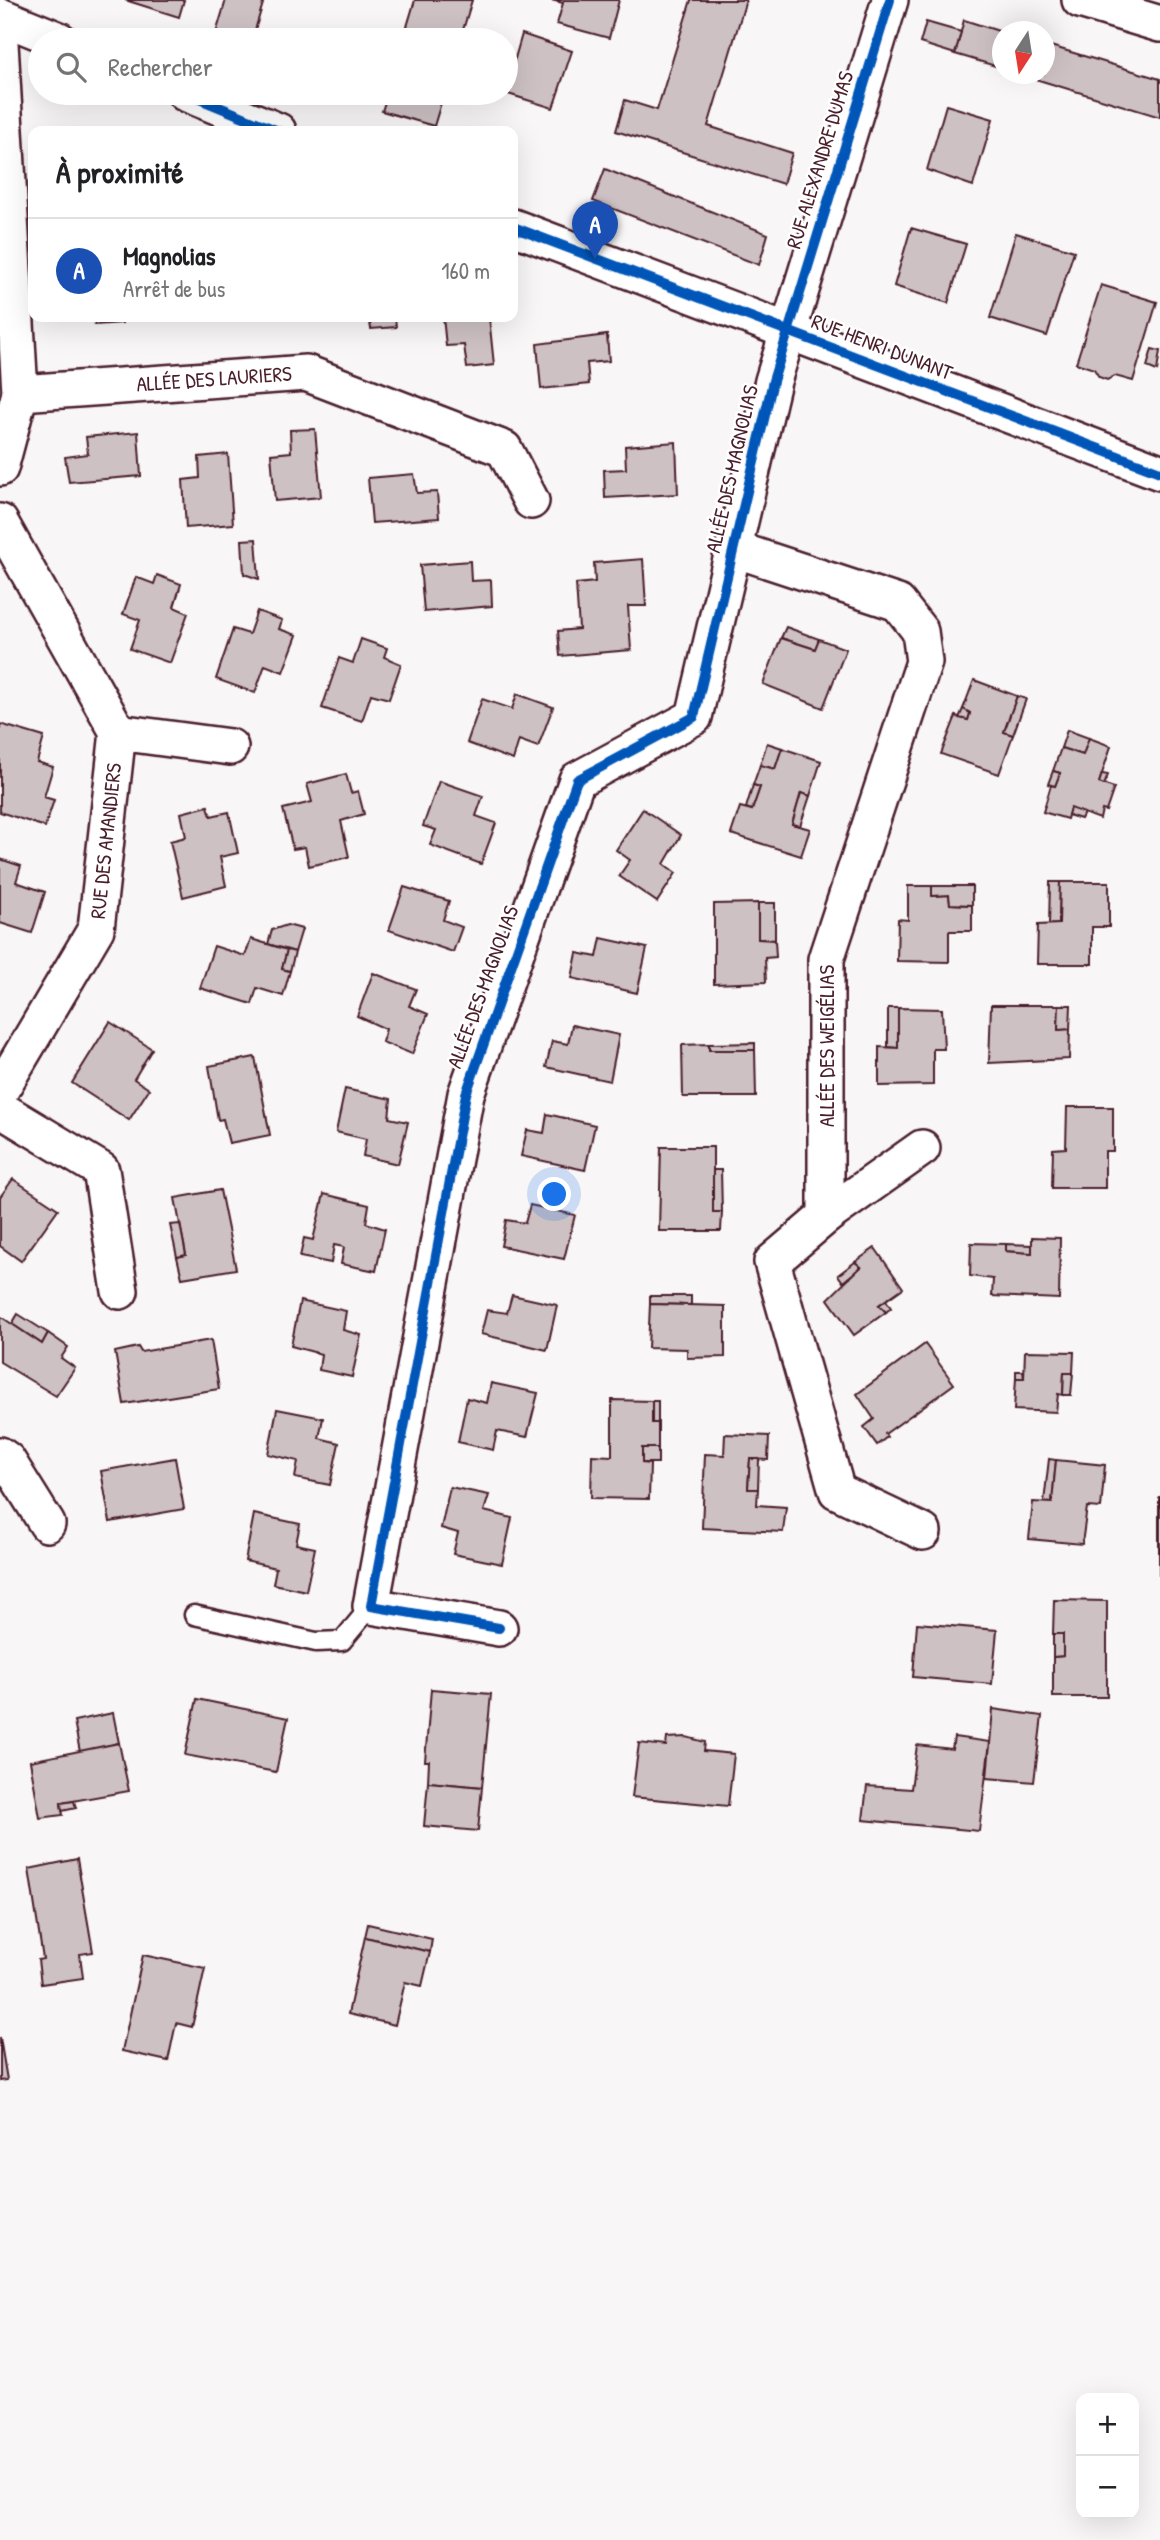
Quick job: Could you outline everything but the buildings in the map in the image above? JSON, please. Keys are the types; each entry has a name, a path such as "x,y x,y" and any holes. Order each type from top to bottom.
{"street":[{"path":"0,8 2,0"},
{"name":"RUE ALEXANDRE DUMAS","path":"788,331 890,0"},
{"path":"1080,0 1160,24"},
{"path":"0,16 30,28"},
{"path":"0,43 20,393 0,468"},
{"path":"214,105 266,126"},
{"name":"RUE HENRI DUNANT","path":"518,229 1160,472"},
{"name":"ALLÉE DES MAGNOLIAS","path":"371,1606 466,1094 577,780 694,717 773,382 788,331"},
{"name":"ALLÉE DES LAURIERS","path":"20,393 306,373 504,449 531,501"},
{"name":"RUE DES AMANDIERS","path":"0,522 118,732 96,929 0,1091"},
{"name":"ALLÉE DES WEIGÉLIAS","path":"734,550 898,603 919,631 924,662 894,805 826,959 826,1216"},
{"name":"RUE DES AMANDIERS","path":"118,732 230,747"},
{"path":"0,1109 101,1170 120,1291"},
{"path":"922,1148 826,1216 772,1262 837,1491 923,1532"},
{"path":"0,1455 7,1460 47,1524"},
{"path":"371,1606 499,1628"}],"lane":[{"path":"194,1615 316,1642 342,1640 371,1606"}],"cycle path":[{"path":"499,1628 371,1606 466,1094 577,780 694,717 773,381 890,0"},
{"path":"214,105 266,126"},
{"path":"518,229 1160,472"}],"place":[{"name":"Magnolias","path":"595,259"}]}
